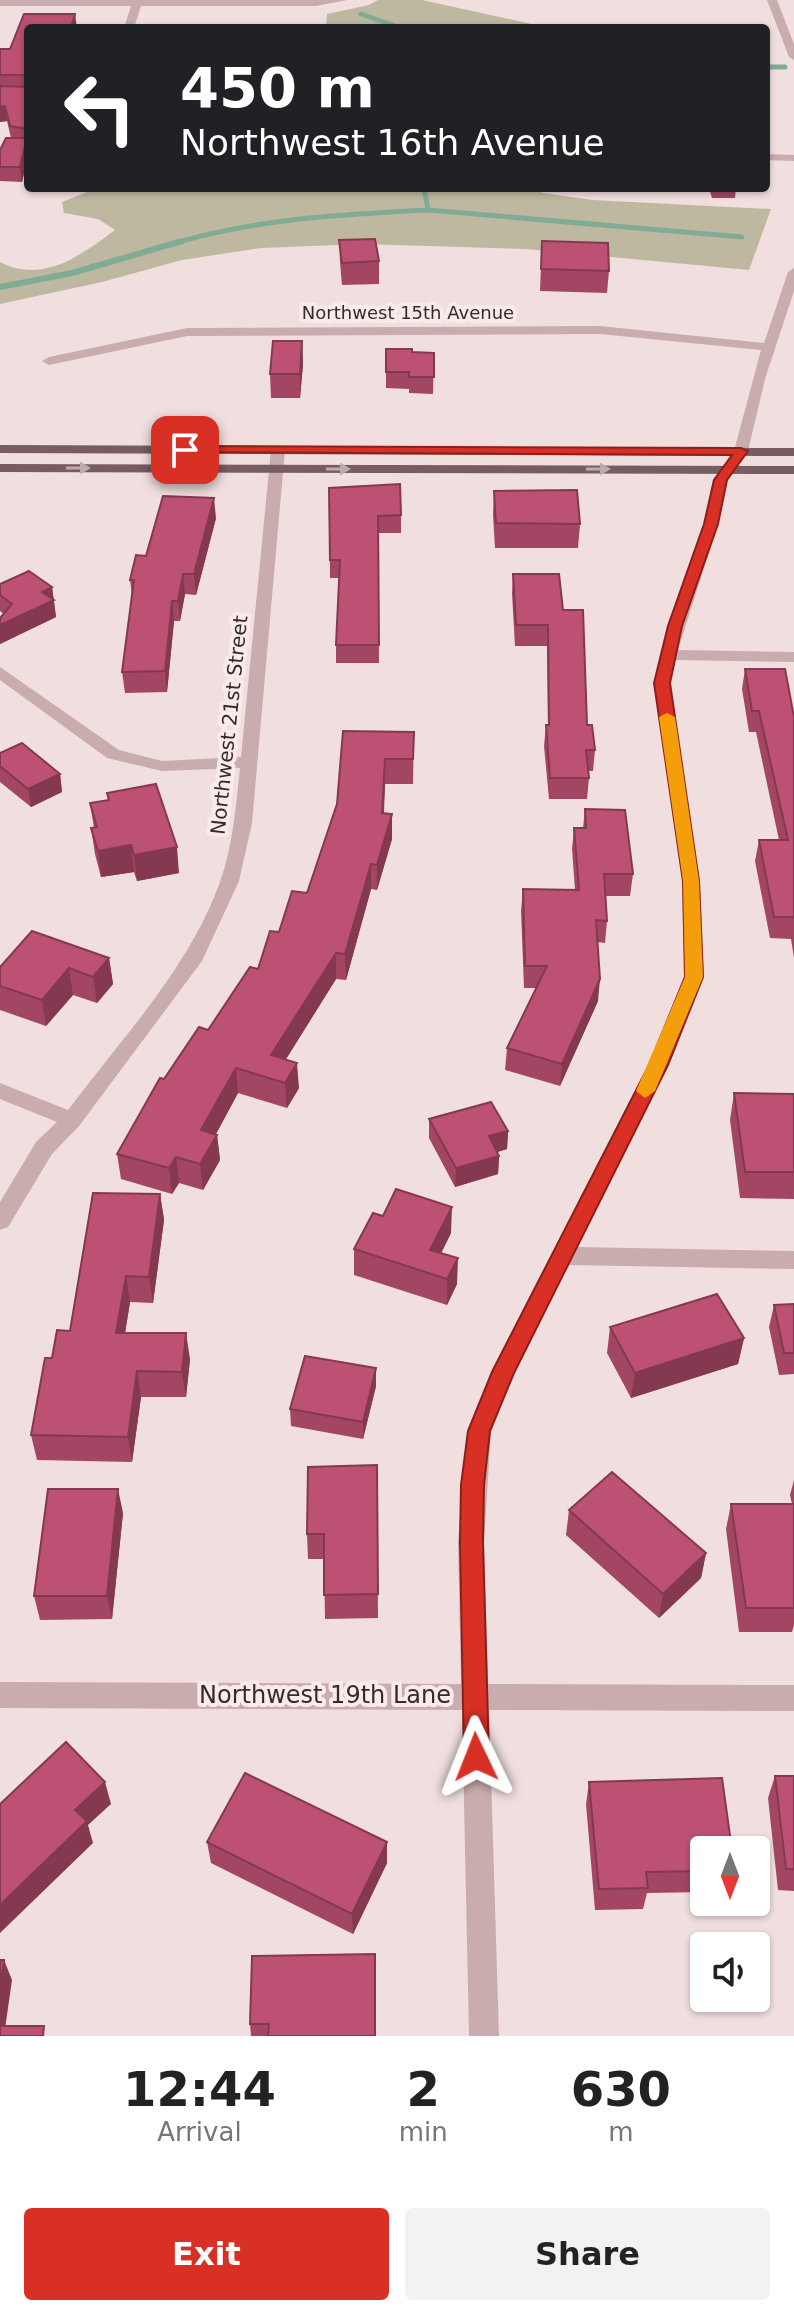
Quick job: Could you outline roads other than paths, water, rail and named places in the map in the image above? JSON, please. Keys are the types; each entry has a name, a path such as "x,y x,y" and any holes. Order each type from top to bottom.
{"main road":[{"path":"0,449 277,459 735,460 794,452"},
{"path":"0,468 277,459 735,460 794,470"}],"street":[{"path":"0,3 316,3 342,0"},
{"path":"772,0 794,57"},
{"path":"130,24 137,3"},
{"path":"770,157 794,158"},
{"path":"484,2036 471,1542 479,1431 503,1372 658,1065 694,977 691,881 662,683 675,626 711,524 720,480 735,460 768,347 787,307 794,272"},
{"name":"Northwest 15th Avenue","path":"49,361 187,332 600,330 768,347"},
{"name":"Northwest 21st Street","path":"0,1221 44,1148 72,1120 195,956 230,881 243,823 277,459"},
{"path":"668,655 794,657"},
{"path":"0,672 113,754 162,766 249,762"},
{"path":"0,1091 72,1120"},
{"path":"564,1256 794,1260"},
{"name":"Northwest 19th Lane","path":"0,1695 794,1698"}],"waterway":[{"path":"361,14 390,24"},
{"path":"770,67 785,67"},
{"path":"425,192 428,210"},
{"path":"176,243 270,223 428,210"},
{"path":"428,210 742,237"},
{"path":"176,243 182,241"},
{"path":"0,287 72,273 176,243"}]}
